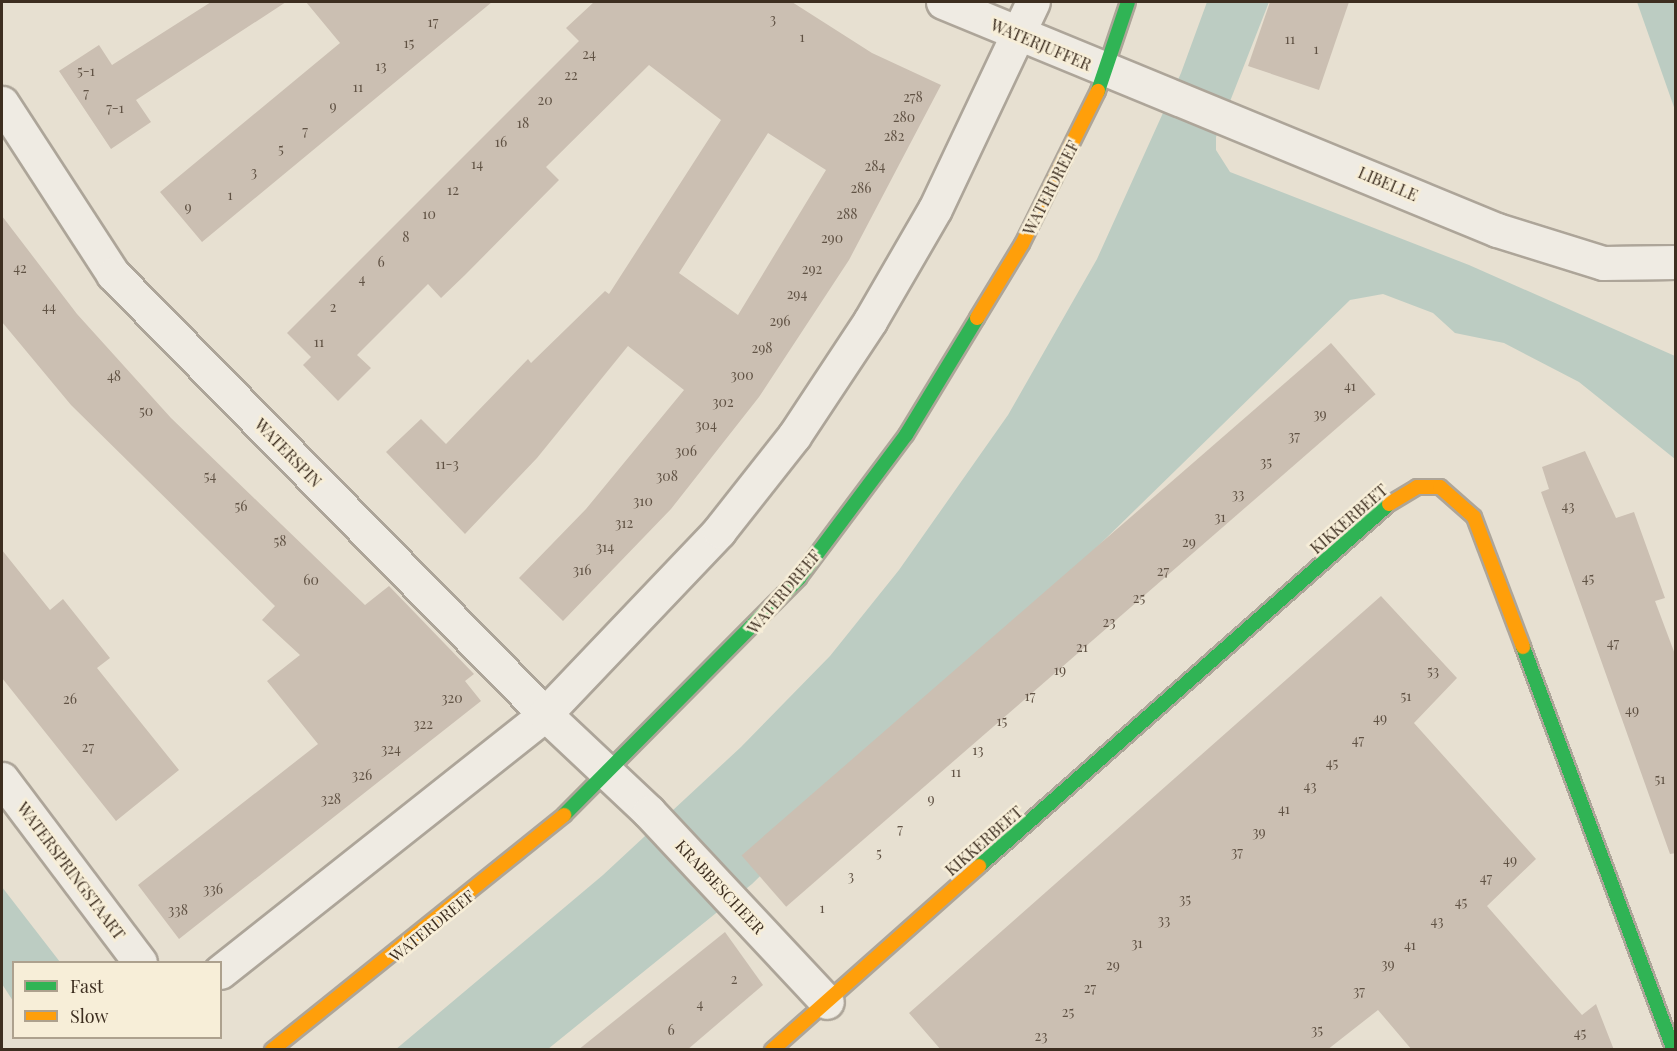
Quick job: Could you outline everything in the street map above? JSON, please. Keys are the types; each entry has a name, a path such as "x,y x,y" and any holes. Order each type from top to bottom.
{"street":[{"name":"WATERJUFFER","path":"943,2 1019,37 1107,72"},
{"path":"222,970 545,714 663,596 794,436 870,321 935,209 1019,37 1033,2"},
{"name":"WATERDREEF","path":"272,1050 506,866 610,775 799,578 906,435 1022,244 1107,72 1128,2"},
{"name":"LIBELLE","path":"1107,72 1497,230 1603,263 1676,262"},
{"name":"WATERSPIN","path":"2,103 112,274 545,714 610,775"},
{"name":"KIKKERBEET","path":"772,1050 1396,498 1418,487 1440,487 1474,517 1674,1050"},
{"name":"KRABBESCHEER","path":"610,775 654,817 744,911 827,1002"},
{"name":"WATERSPRINGSTAART","path":"2,779 138,961"}],"shaded area":[{"path":"1207,2 1269,2 1216,137 1216,150 1230,172 1469,265 1675,356 1675,459 1579,382 1504,343 1455,333 1433,313 1383,294 1350,300 752,884 548,1049 395,1050 603,875 741,747 830,656 899,570 1008,415 1097,259 1181,73"},
{"path":"1637,2 1675,2 1675,110"},
{"path":"2,887 59,961 12,961 12,999 2,984"}],"building":[{"path":"211,2 286,2 136,100 151,122 111,149 59,71 99,45 112,65"},
{"path":"306,2 492,2 202,242 160,192 340,43"},
{"path":"594,2 792,2 872,53 941,85 849,260 759,397 671,509 563,621 519,578 586,509 684,390 628,346 537,458 465,534 386,452 421,419 446,444 528,359 531,363 605,291 609,294 721,120 649,65 546,167 559,180 465,275 441,298 428,284 357,355 371,368 338,401 303,365 311,357 287,333 579,41 566,28","holes":["768,133 826,170 738,315 679,273"]},
{"path":"1270,2 1349,2 1319,90 1248,66"},
{"path":"2,216 77,314 171,418 365,605 389,586 474,674 465,681 481,701 179,939 138,885 318,744 267,681 300,655 262,620 275,606 71,405 2,322"},
{"path":"1331,343 1376,394 786,907 742,855"},
{"path":"1585,451 1616,518 1634,512 1665,598 1655,601 1676,657 1676,853 1670,854 1541,492 1549,489 1542,467"},
{"path":"2,550 50,610 63,599 110,658 97,668 179,770 116,821 2,678"},
{"path":"1381,596 1457,678 1414,723 1536,859 1487,906 1582,1015 1596,1004 1614,1050 1412,1050 1378,1010 1327,1050 941,1050 909,1013"},
{"path":"725,932 763,985 687,1050 578,1050"}],"traffic: fast":[{"path":"1098,91 1128,2"},
{"path":"564,815 799,578 906,435 977,318"},
{"path":"979,866 1389,504"},
{"path":"1523,647 1674,1050"}],"traffic: slow":[{"path":"977,318 1022,244 1098,91"},
{"path":"1389,504 1417,487 1440,487 1474,517 1523,647"},
{"path":"272,1050 564,815"},
{"path":"772,1050 979,866"}]}
